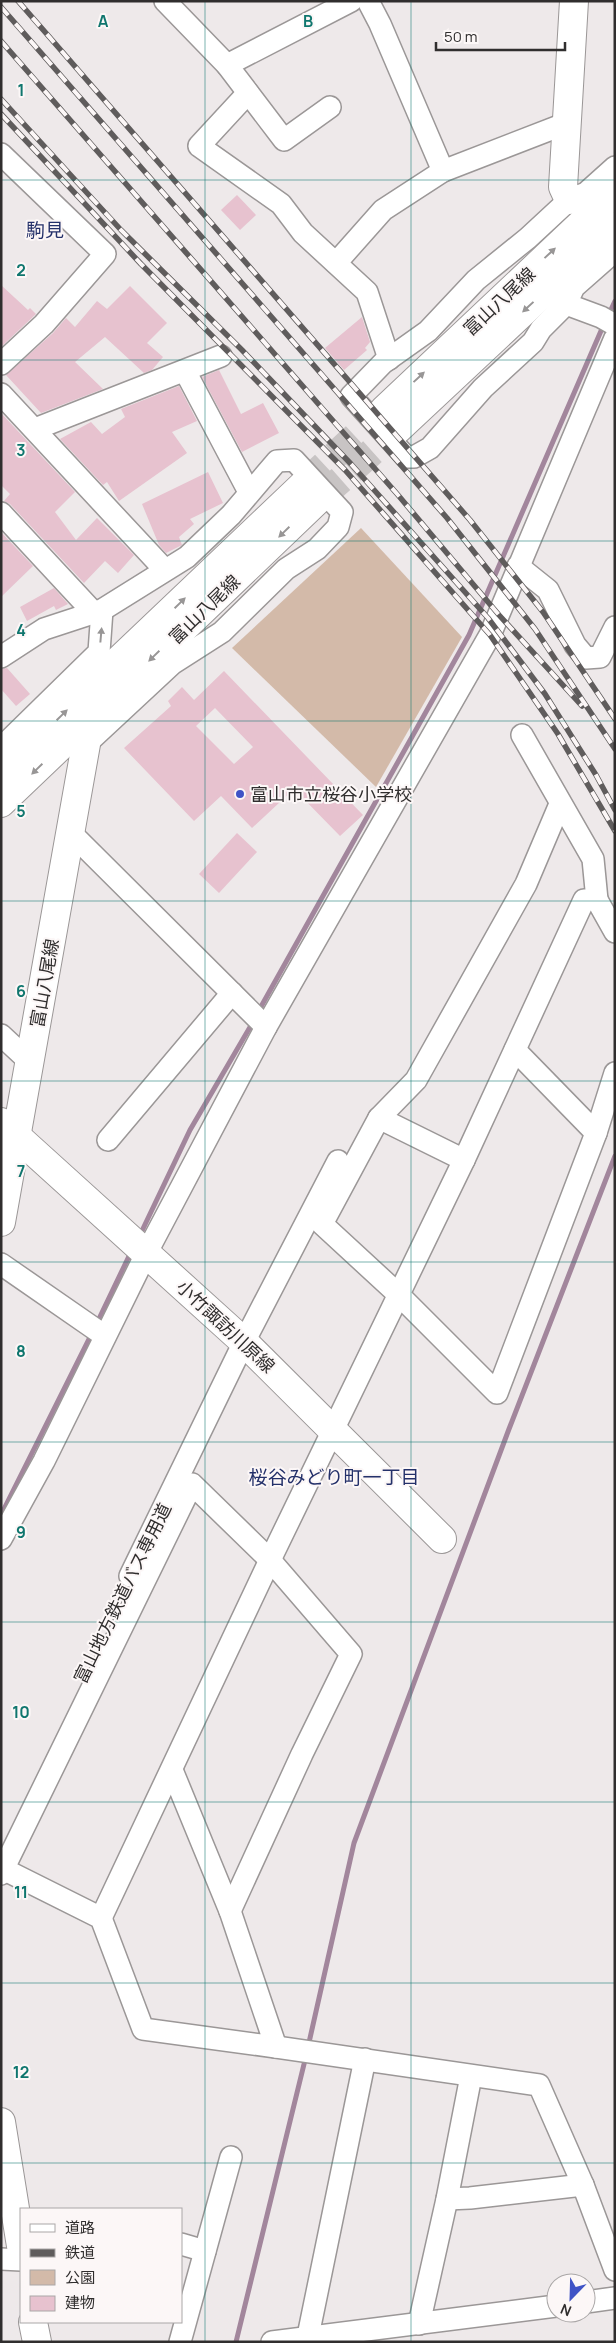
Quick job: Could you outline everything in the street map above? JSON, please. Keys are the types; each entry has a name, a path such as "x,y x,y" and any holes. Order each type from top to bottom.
{"main road":[{"path":"569,200 563,187 574,1"},
{"name":"富山八尾線","path":"615,192 391,420 615,226"},
{"name":"富山八尾線","path":"1,772 312,491 1,803"},
{"name":"富山八尾線","path":"2,1213 9,1129 30,1062 86,744"},
{"name":"小竹諏訪川原線","path":"9,1129 147,1252 244,1342 442,1539"},
{"path":"1,2122 20,2240"},
{"path":"33,2323 37,2342"}],"street":[{"path":"227,65 351,1"},
{"path":"368,1 380,24 443,171"},
{"path":"167,2 227,65 284,140 330,107"},
{"path":"248,93 199,146 281,204 303,233 367,292 389,358"},
{"path":"336,264 383,210 443,171 567,123"},
{"path":"1,154 105,254 44,324 1,364"},
{"path":"615,166 586,193 569,200 528,238 476,280 428,331 389,358 351,396 406,457 414,457 430,448 483,388 533,342 541,329 566,304 574,287 615,251"},
{"path":"566,304 610,322"},
{"path":"1,1540 44,1461 147,1252 266,1027 490,635 615,338"},
{"path":"35,429 221,356"},
{"path":"185,371 249,492"},
{"path":"1,394 165,570"},
{"path":"1,657 44,629 98,611 187,557 231,515 277,462 294,460 342,512 338,527 317,549 286,569 222,632 172,664 86,744"},
{"path":"1,514 98,611 99,652 1,748"},
{"path":"518,566 548,590 574,645 586,658 600,657 615,627"},
{"path":"522,735 593,859 597,900 615,932"},
{"path":"560,804 526,884 416,1080 379,1118 322,1224 399,1295 497,1393 596,1133 615,1073"},
{"path":"71,833 266,1027"},
{"path":"101,1918 270,1560 464,1160 584,900 597,900"},
{"path":"108,1140 232,993"},
{"path":"1,1034 30,1062"},
{"path":"515,1050 596,1133"},
{"path":"379,1118 464,1160"},
{"name":"富山地方鉄道バス専用道","path":"1,1845 244,1342 338,1161"},
{"path":"1,1264 105,1336"},
{"path":"230,1911 302,1754 351,1654 270,1560 192,1484 2,1871 101,1918 142,2029 540,2085 583,2185 615,2270"},
{"path":"172,1770 230,1911 276,2047"},
{"path":"308,2336 365,2059"},
{"path":"418,2324 447,2199 471,2076"},
{"path":"180,2342 231,2158"},
{"path":"447,2199 583,2185"},
{"path":"182,2244 205,2251"},
{"path":"1,2259 20,2260"},
{"path":"596,2301 615,2298"},
{"path":"272,2342 546,2307"}],"green space":[{"path":"361,528 462,637 376,787 232,648"}],"building":[{"path":"237,195 256,215 240,230 221,210"},
{"path":"1,285 28,310 30,308 36,314 1,347"},
{"path":"130,286 167,323 147,343 163,357 152,370 144,373 105,337 75,362 103,389 41,413 6,375 53,333 66,318 75,327 97,301 107,309"},
{"path":"362,317 370,342 365,348 367,350 344,370 325,348"},
{"path":"219,370 241,414 263,403 279,433 242,452 202,377"},
{"path":"179,386 197,421 172,432 187,453 119,501 107,482 103,485 60,439 91,422 102,434 125,417 121,409"},
{"path":"1,413 75,492 55,512 76,540 97,518 134,555 118,573 105,561 84,583 10,504 4,501 10,494 1,485"},
{"path":"208,472 223,503 190,519 194,524 179,537 182,545 166,553 159,545 142,504"},
{"path":"1,532 33,566 1,597"},
{"path":"54,588 68,604 56,610 54,606 27,621 20,607"},
{"path":"7,668 30,694 16,706 1,689 1,669"},
{"path":"224,671 363,815 340,836 294,789 252,828 221,796 194,821 124,748 171,706 168,701 182,687 194,700","holes":["215,708 253,747 234,764 196,726"]},
{"path":"237,833 257,852 219,893 199,874"}],"waterway":[{"path":"608,316 615,301"},
{"path":"258,1012 469,635 604,324"},
{"path":"140,1235 190,1130 253,1022"},
{"path":"308,2047 354,1843 509,1429 615,1156"},
{"path":"97,1323 131,1252"},
{"path":"1,1515 92,1333"},
{"path":"236,2342 306,2056"}],"tunnel":[{"path":"304,484 384,410"},
{"path":"320,498 398,429"}],"railway":[{"path":"18,1 470,520 543,612 615,719"},
{"path":"1,7 447,518 535,629 615,749"},
{"path":"1,41 398,495 499,615 582,706"},
{"path":"1,99 121,230 242,350 351,464 488,618 545,694 596,775 615,810"},
{"path":"1,114 141,264 345,470 490,635 558,734 615,831"}],"place":[{"name":"富山市立桜谷小学校","path":"240,794"}],"district":[{"name":"駒見","path":"45,230"},
{"name":"桜谷みどり町一丁目","path":"334,1477"}]}
